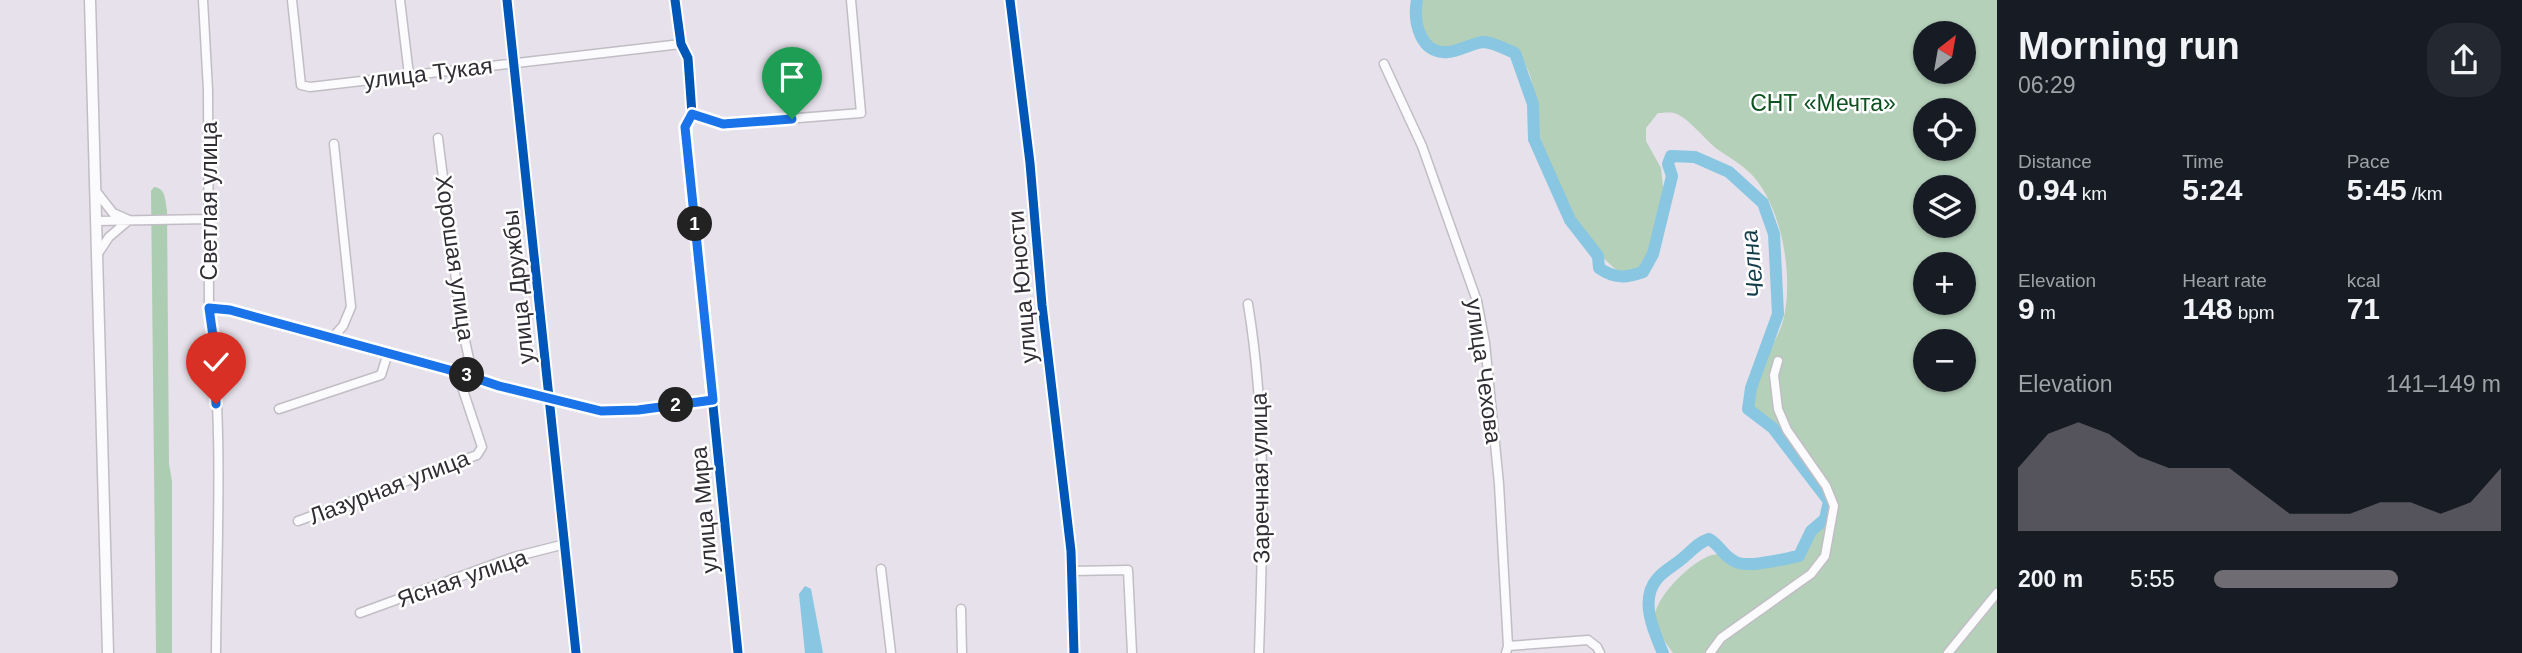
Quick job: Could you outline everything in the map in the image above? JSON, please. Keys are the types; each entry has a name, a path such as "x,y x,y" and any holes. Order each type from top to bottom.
{"main road":[{"path":"90,0 108,653"}],"street":[{"name":"Светлая улица","path":"204,0 208,90 209,308 214,343 218,464 216,653"},
{"name":"улица Тукая","path":"292,0 302,85 310,87 681,44"},
{"path":"400,0 409,75"},
{"name":"улица Дружбы","path":"507,0 574,652"},
{"name":"улица Мира","path":"675,0 681,44 688,58 692,114 685,127 686,139 738,653"},
{"path":"692,114 723,124 861,113 851,0"},
{"name":"улица Юности","path":"1010,0 1030,163 1042,305 1072,571 1074,653"},
{"name":"улица Чехова","path":"1384,64 1422,146 1478,301 1485,343 1499,484 1507,650"},
{"name":"Хорошая улица","path":"438,138 462,327 473,377"},
{"path":"333,337 343,326 351,307 334,144"},
{"path":"96,190 113,213 129,220"},
{"path":"96,221 209,219"},
{"path":"97,255 109,237 129,220"},
{"name":"Заречная улица","path":"1248,304 1258,361 1262,515 1259,653"},
{"path":"209,308 230,310 333,337 601,411 638,410 713,400"},
{"path":"279,409 381,375 388,353"},
{"path":"1710,653 1721,638 1811,574 1825,556 1834,506 1826,486 1787,430 1778,409 1774,375 1778,361"},
{"name":"Лазурная улица","path":"298,521 477,455 482,447 457,372"},
{"name":"Ясная улица","path":"360,613 514,557 565,544"},
{"path":"881,569 891,653"},
{"path":"1072,571 1128,570 1132,653"},
{"path":"1948,653 1997,593"},
{"path":"961,609 962,653"},
{"path":"1507,650 1588,640 1600,653"}],"green space":[{"name":"СНТ «Мечта»","path":"1420,0 1997,0 1997,653 1673,653 1658,630 1655,615 1662,598 1677,579 1695,564 1712,555 1763,562 1792,554 1814,537 1824,512 1823,496 1750,406 1753,383 1779,332 1786,304 1784,246 1772,208 1764,191 1746,169 1715,147 1680,115 1658,113 1646,128 1646,141 1661,168 1666,216 1664,227 1648,270 1639,276 1624,276 1591,244 1566,207 1541,143 1532,81 1521,60 1496,47 1486,45 1451,56 1429,47 1418,22"},
{"path":"154,187 163,192 167,210 172,653 156,653 151,191"}],"water":[{"path":"805,586 811,589 823,653 805,653 799,594"}],"waterway":[{"name":"Челна","path":"1417,0 1416,17 1420,35 1431,48 1448,52 1484,42 1515,53 1533,104 1534,139 1570,220 1598,256 1599,268 1605,272 1621,276 1643,272 1653,254 1672,176 1668,164 1671,156 1695,157 1729,172 1763,203 1774,234 1778,314 1751,388 1748,409 1773,428 1829,501 1825,519 1811,531 1799,556 1765,563 1740,563 1730,559 1709,539 1662,573 1652,587 1649,606 1652,626 1663,653"}],"cycle path":[{"path":"507,0 576,653"},
{"path":"675,0 681,44 688,58 692,114 686,127 686,139 738,653"},
{"path":"1010,0 1071,551 1074,653"}],"route":[{"path":"216,404 214,343 209,308 230,310 333,337 499,386 601,411 638,410 713,400 685,127 692,114 723,124 792,119"}]}
